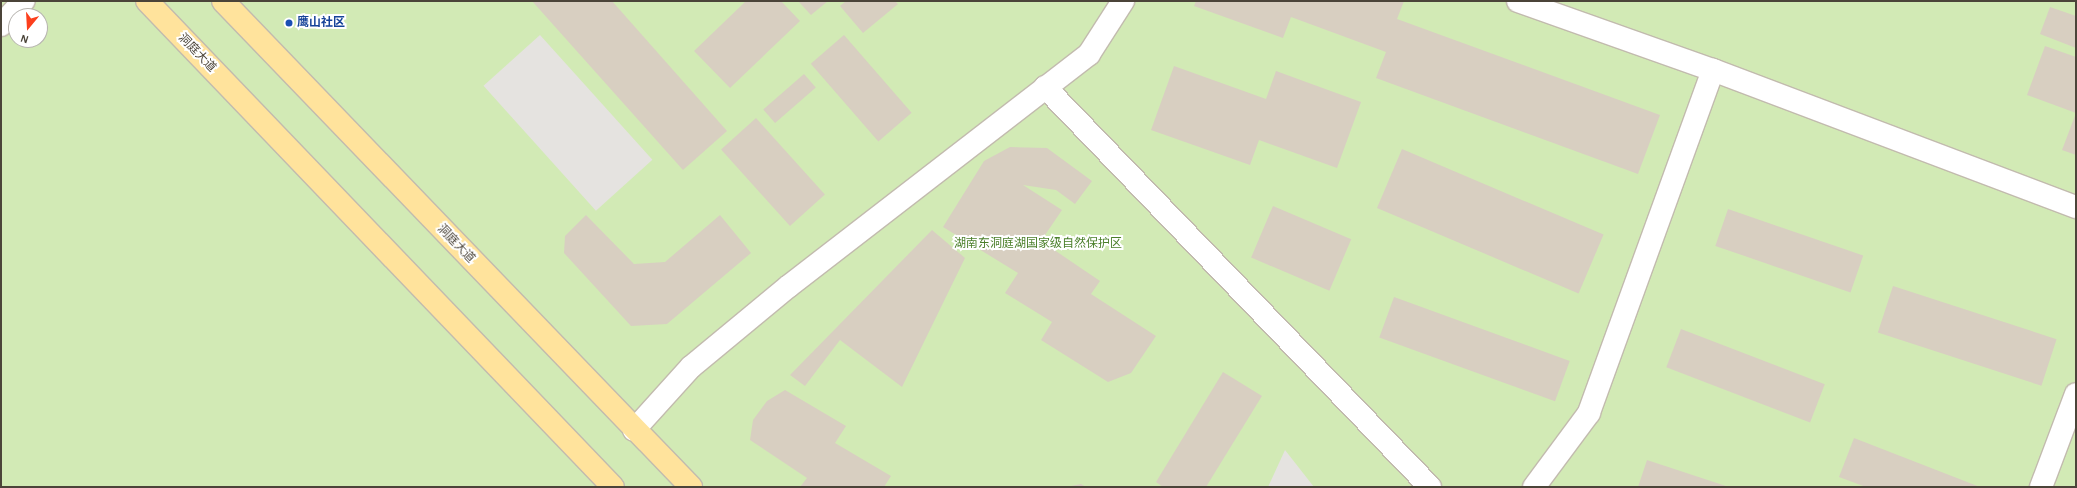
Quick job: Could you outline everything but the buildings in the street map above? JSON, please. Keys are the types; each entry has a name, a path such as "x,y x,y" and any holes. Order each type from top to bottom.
{"main road":[{"name":"洞庭大道","path":"147,1 613,487"},
{"name":"洞庭大道","path":"223,1 634,430 691,487"}],"street":[{"path":"1,25 23,1"},
{"path":"634,430 690,367 789,286 1089,54 1123,1"},
{"path":"1518,1 1713,70 2076,207"},
{"path":"1534,487 1589,413 1713,70"},
{"path":"1045,88 1430,487"},
{"path":"2041,487 2076,394"}],"green space":[{"name":"湖南东洞庭湖国家级自然保护区","path":"1,1 2076,1 2076,487 1,487"}],"shaded area":[{"path":"540,35 652,160 596,211 484,86"},
{"path":"1285,450 1314,487 1268,487"}],"place":[{"name":"鹰山社区","path":"289,23"}]}
